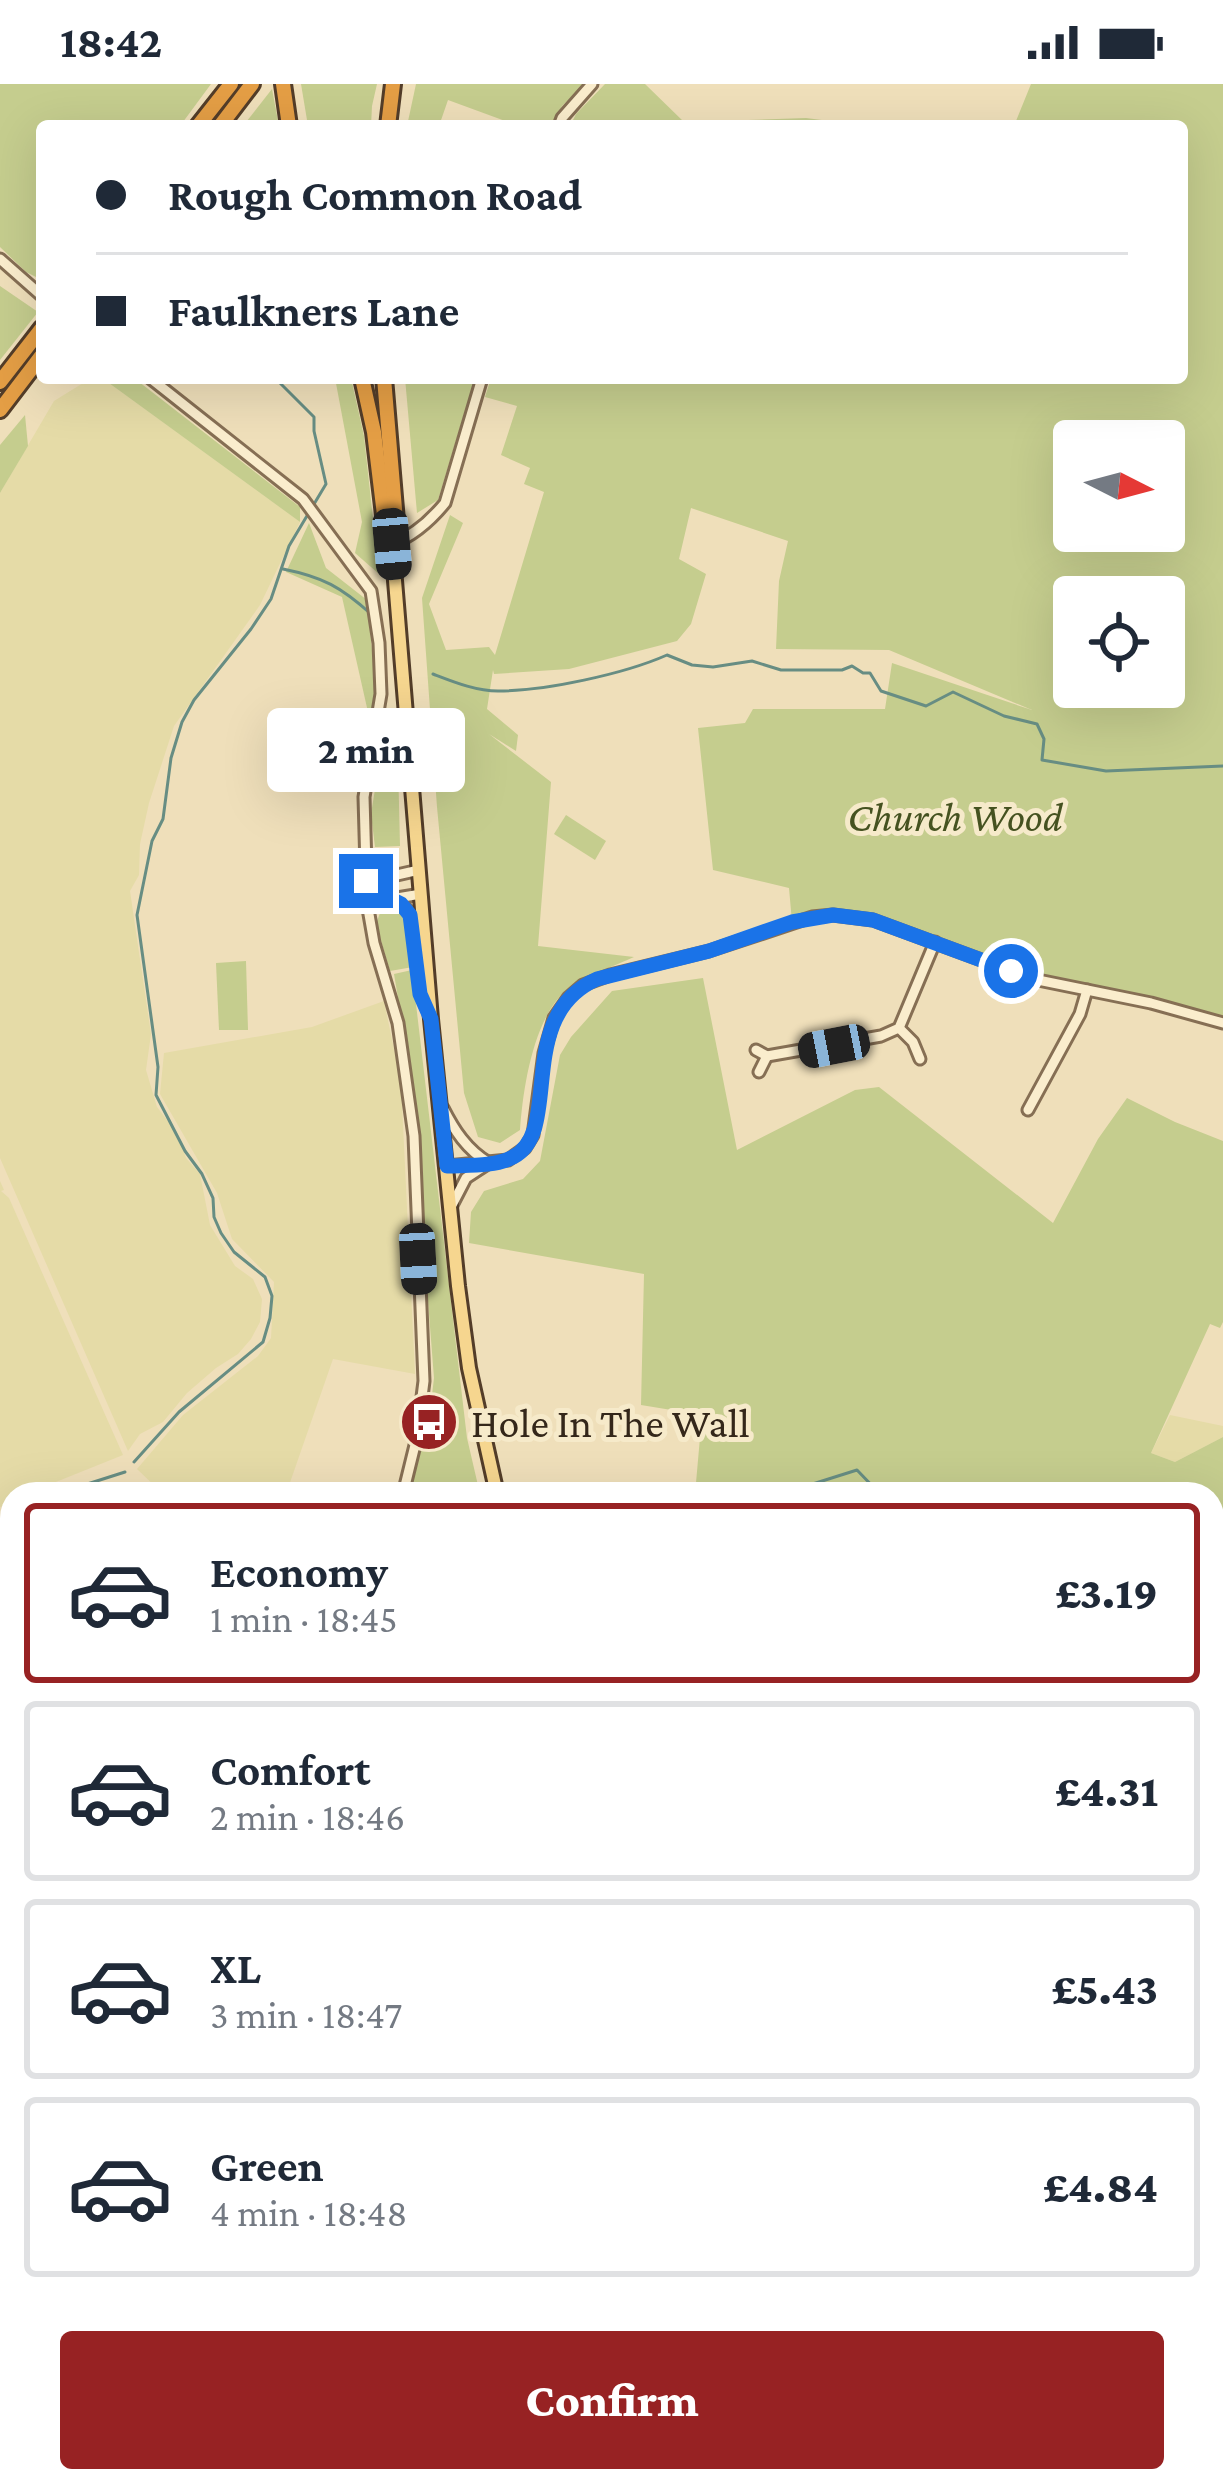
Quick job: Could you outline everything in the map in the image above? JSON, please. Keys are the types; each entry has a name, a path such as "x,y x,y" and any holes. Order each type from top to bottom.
{"highway":[{"path":"203,120 231,84"},
{"path":"225,120 252,84"},
{"path":"283,84 288,120"},
{"path":"389,120 393,84"},
{"path":"0,382 36,336"},
{"path":"0,410 36,364"},
{"path":"363,384 392,544"},
{"path":"385,384 396,521 392,544"}],"main road":[{"path":"392,544 451,1207 469,1368 494,1482"}],"street":[{"path":"561,120 592,84"},
{"path":"0,259 36,291"},
{"path":"157,384 308,505 371,591 381,694 364,796 367,903 398,1023 416,1169 424,1381 406,1482"},
{"path":"392,544 434,517 445,503 480,384"},
{"path":"366,881 419,870"},
{"path":"367,903 422,894"},
{"path":"393,900 410,915 420,994 431,1019"},
{"path":"447,1166 508,1160 530,1141 554,1018 584,985 812,917 873,920 1033,979 1223,1023"},
{"path":"759,1072 762,1053 858,1041 899,1028 934,943"},
{"path":"1028,1110 1080,1014 1087,990"},
{"path":"899,1028 913,1042 920,1059"},
{"path":"440,1104 454,1130 476,1156 489,1163"},
{"path":"451,1207 466,1178 489,1163"}],"shaded area":[{"path":"82,384 110,384 300,522 260,605 174,726 149,803 139,875 130,891 151,1034 146,1070 157,1107 200,1174 210,1225 235,1266 253,1279 262,1299 260,1322 238,1354 187,1393 163,1422 140,1434 128,1451 0,1158 0,493 54,401"},
{"path":"384,1001 401,1083 415,1374 333,1359 290,1482 151,1482 137,1469 183,1415 258,1356 271,1338 274,1282 232,1239 217,1193 160,1094 164,1053 312,1027"},
{"path":"0,1181 123,1455 56,1482 0,1482"},
{"path":"1170,1415 1223,1426 1223,1437 1175,1462 1151,1453"}],"green space":[{"path":"0,84 211,84 184,120 36,120 36,277 0,247"},
{"path":"301,84 377,84 371,120 307,120"},
{"path":"416,84 585,84 555,120 503,120 448,100 441,120 408,120"},
{"path":"605,84 645,84 682,120 573,120"},
{"name":"Church Wood","path":"1031,84 1223,84 1223,1023 1033,979 848,916 792,922 789,888 713,870 698,728 745,723 753,709 885,709 892,663 1032,710 889,650 776,649 779,581 788,541 691,508 679,559 706,574 691,624 677,641 569,669 494,674 493,670 487,709 518,735 516,751 489,734 551,782 538,946 634,957 566,990 538,1036 520,1130 500,1143 478,1137 464,1093 422,598 450,515 463,523 429,604 446,650 489,647 495,655 544,492 524,484 530,468 501,455 517,406 485,397 489,384 1188,384 1188,120 1016,120"},
{"path":"272,89 278,120 248,120"},
{"path":"0,286 36,315 0,360"},
{"path":"110,384 142,384 300,507 300,522"},
{"path":"336,384 352,384 364,436 379,574 355,553 362,522"},
{"path":"406,384 473,384 438,500 417,513"},
{"path":"25,415 28,446 0,493 0,445"},
{"path":"309,523 326,568 367,600 376,691 370,721 342,597 286,572"},
{"path":"386,721 397,722 400,846 375,847 371,814"},
{"path":"566,815 606,841 595,860 554,834"},
{"path":"394,907 408,925 413,967 390,971 376,924 380,913"},
{"path":"246,961 248,1030 219,1030 216,963"},
{"path":"412,970 467,1438 477,1482 409,1482 434,1378 421,1211 423,1175 394,974"},
{"path":"703,978 737,1150 855,1090 879,1087 1053,1223 1098,1139 1127,1098 1223,1141 1223,1322 1220,1328 1210,1324 1151,1453 1175,1462 1223,1437 1223,1482 696,1482 702,1415 641,1405 644,1274 469,1243 471,1212 484,1191 523,1179 540,1161 560,1055 612,991"}],"waterway":[{"path":"134,1462 179,1412 263,1342 270,1318 272,1296 265,1277 234,1252 221,1233 202,1174 156,1095 158,1067 137,915 182,722 271,599 289,546 326,484 314,417 281,384"},
{"path":"283,569 331,584 371,614"},
{"path":"433,674 498,691 584,680 667,655 713,667 752,661 781,670 852,666 870,673 881,691 926,706 953,692 1004,716 1037,724 1044,739 1042,760 1106,771 1223,766"},
{"path":"819,1482 857,1470 868,1482"},
{"path":"94,1482 125,1472"}],"place":[{"name":"Hole In The Wall","path":"429,1422"}],"route":[{"path":"366,881 367,903 393,900 410,915 420,994 431,1019 447,1166 508,1160 525,1148 533,1135 544,1053 554,1018 568,998 597,979 709,951 792,922 833,915 873,920 1011,971"}]}
